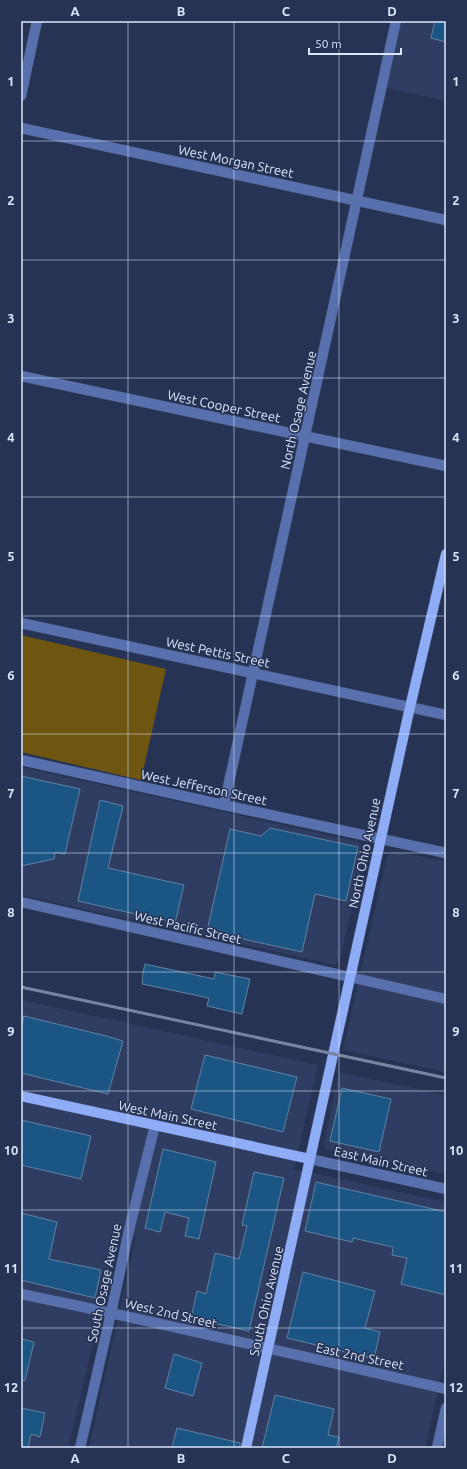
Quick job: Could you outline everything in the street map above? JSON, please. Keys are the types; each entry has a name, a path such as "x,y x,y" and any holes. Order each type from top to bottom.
{"main road":[{"name":"North Ohio Avenue","path":"310,1159 410,707 446,554"},
{"name":"West Main Street","path":"21,1096 310,1159"},
{"name":"South Ohio Avenue","path":"246,1448 310,1159"}],"street":[{"path":"21,96 37,21"},
{"name":"North Osage Avenue","path":"224,805 396,21"},
{"name":"West Morgan Street","path":"21,128 446,220"},
{"name":"West Cooper Street","path":"21,376 446,466"},
{"name":"West Pettis Street","path":"21,623 446,715"},
{"name":"West Jefferson Street","path":"21,760 446,853"},
{"name":"West Pacific Street","path":"21,902 446,998"},
{"name":"South Osage Avenue","path":"80,1448 129,1230 155,1125"},
{"name":"East Main Street","path":"310,1159 446,1189"},
{"name":"West 2nd Street","path":"21,1294 268,1349"},
{"name":"East 2nd Street","path":"268,1349 446,1389"},
{"path":"437,1448 446,1408"}],"shaded area":[{"path":"402,21 446,21 446,101 386,88"},
{"path":"21,635 166,669 141,780 21,752"},
{"path":"21,767 359,842 364,854 340,960 336,964 331,964 21,895"},
{"path":"395,851 446,862 446,1072 343,1050 387,857"},
{"path":"22,1000 318,1065 294,1169 446,1202 446,1354 425,1448 89,1448 136,1237 117,1232 97,1327 68,1448 21,1448"},
{"path":"339,1072 446,1095 446,1174 326,1149 324,1144"}],"building":[{"path":"435,21 446,21 446,42 431,38"},
{"path":"21,776 80,789 65,854 55,852 54,859 21,866"},
{"path":"100,800 123,806 108,868 184,885 175,923 78,901"},
{"path":"270,828 358,847 346,901 315,894 302,952 207,931 230,829 261,836"},
{"path":"145,964 214,979 215,972 250,979 242,1014 207,1006 209,998 142,984"},
{"path":"24,1016 123,1041 108,1094 21,1073 21,1029"},
{"path":"205,1055 297,1077 283,1132 191,1109"},
{"path":"342,1088 391,1099 379,1152 330,1141"},
{"path":"21,1120 91,1136 81,1179 21,1165"},
{"path":"163,1149 216,1162 199,1239 185,1236 189,1218 165,1212 160,1232 145,1228"},
{"path":"254,1172 284,1178 249,1331 191,1318 197,1291 206,1294 215,1253 239,1259 247,1226 242,1225"},
{"path":"316,1182 446,1212 446,1295 401,1284 407,1258 392,1255 393,1247 353,1238 352,1242 305,1231"},
{"path":"21,1213 57,1222 49,1259 101,1270 95,1298 21,1280"},
{"path":"303,1272 375,1291 365,1328 380,1332 374,1359 287,1338"},
{"path":"21,1339 34,1342 25,1380 21,1380"},
{"path":"174,1354 202,1363 193,1396 165,1388"},
{"path":"275,1395 334,1409 328,1435 339,1437 336,1448 262,1448"},
{"path":"21,1408 45,1413 40,1437 31,1434 28,1448 21,1448"},
{"path":"177,1428 240,1443 240,1448 172,1448"}],"railway":[{"path":"21,987 446,1078"}]}
